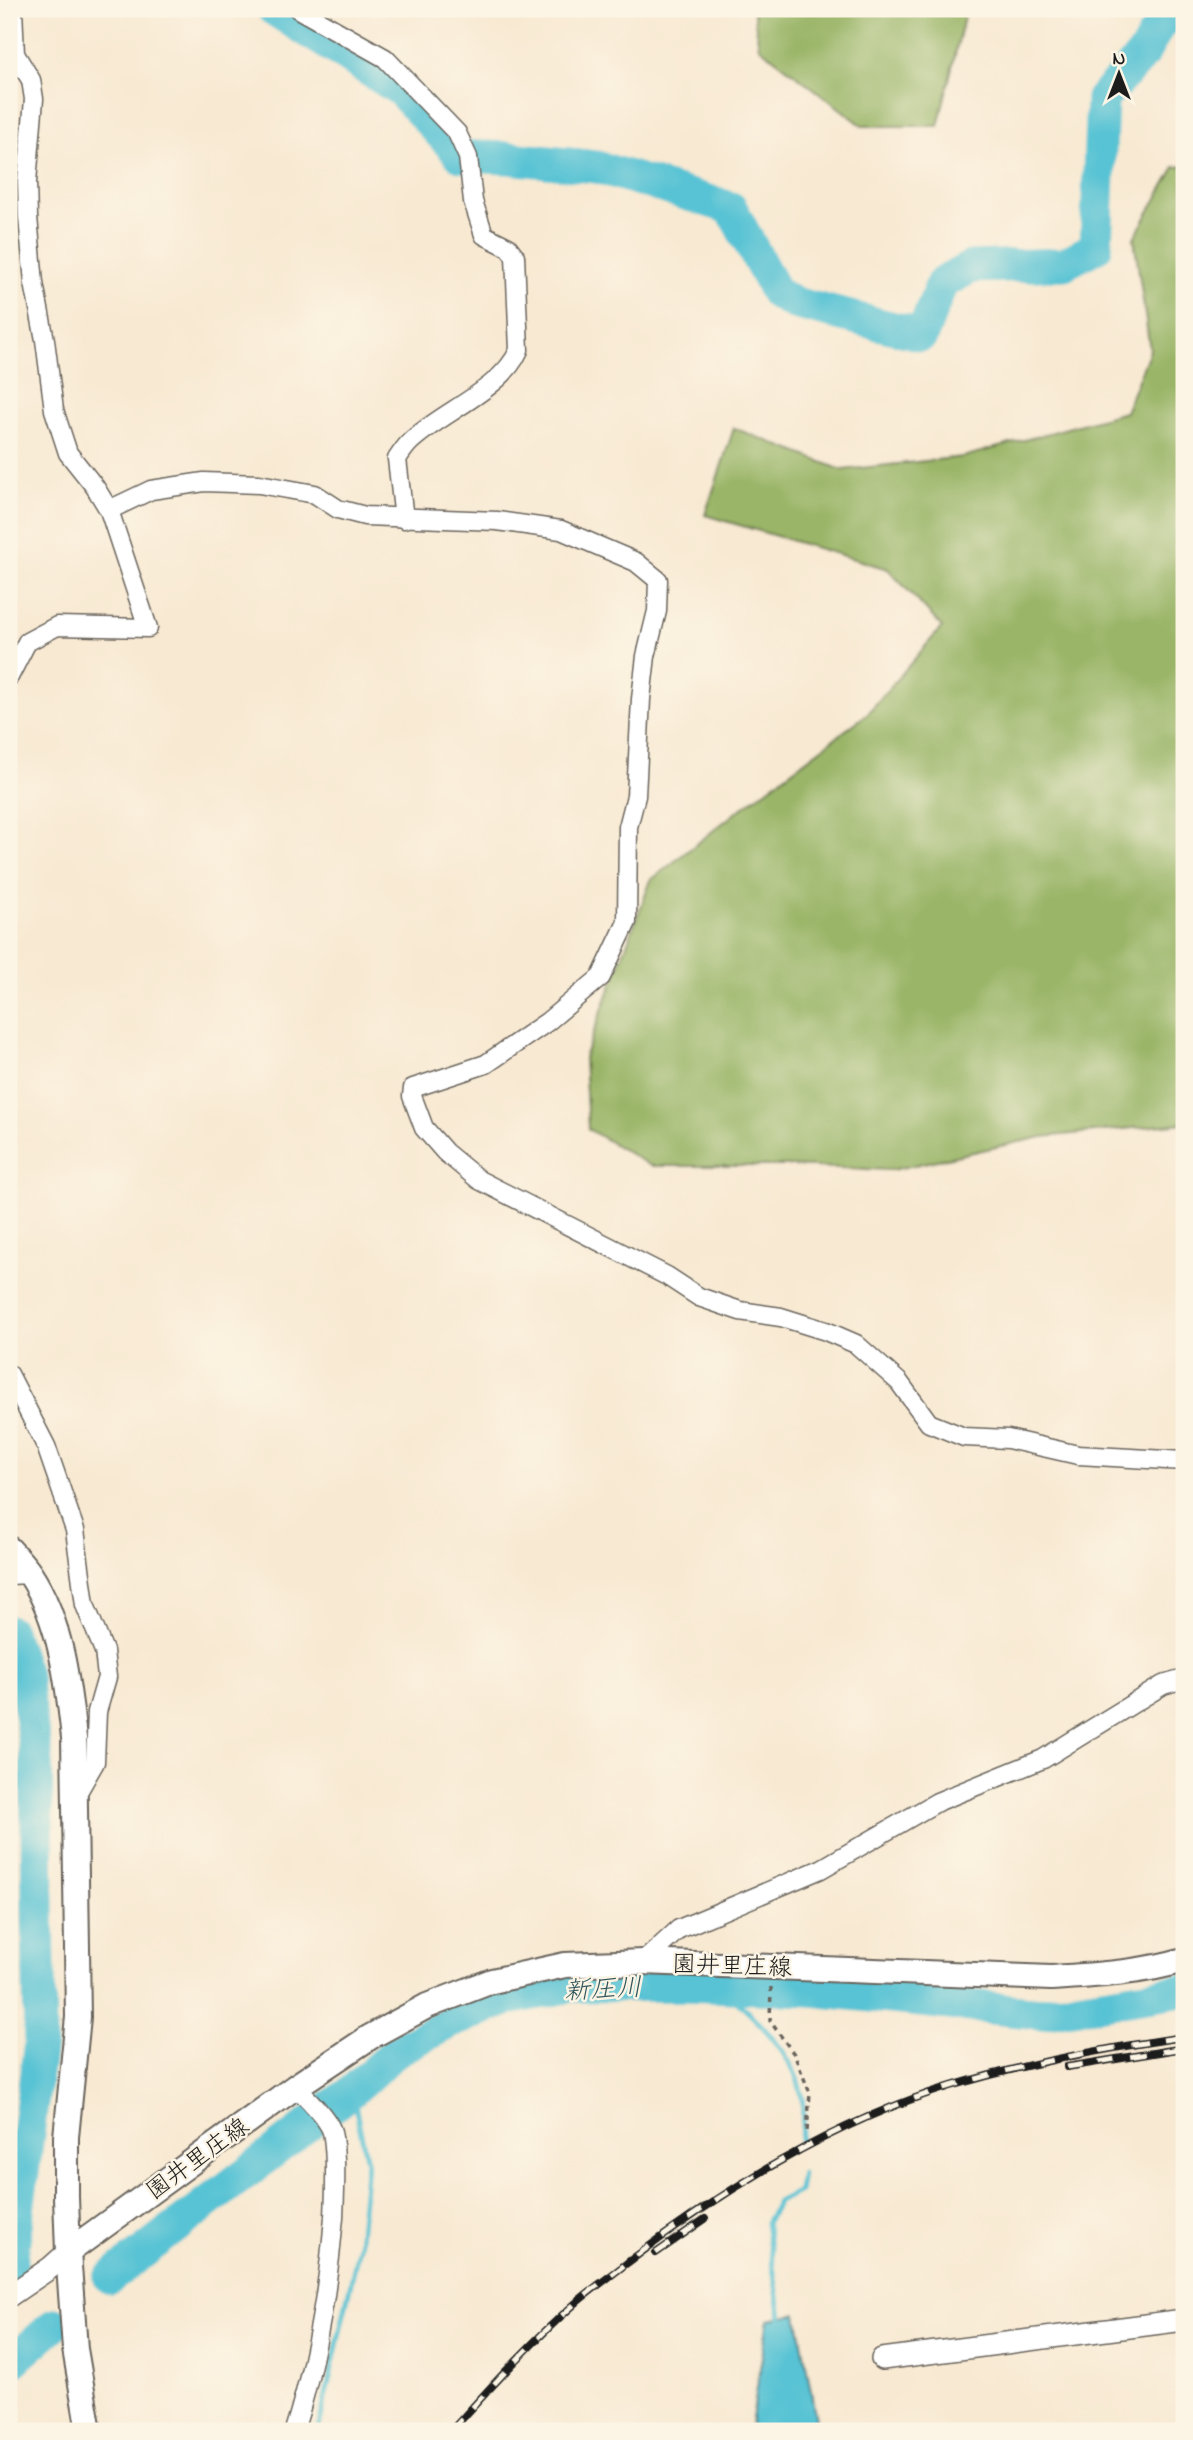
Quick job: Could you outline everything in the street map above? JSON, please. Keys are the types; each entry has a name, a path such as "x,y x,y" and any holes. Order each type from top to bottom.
{"main road":[{"path":"9,1549 19,1574 45,1604 59,1645 74,1738 78,2017 66,2137 68,2252 75,2348 89,2431"},
{"name":"園井里庄線","path":"68,2252 299,2090 370,2036 427,2006 492,1982 565,1965 643,1962 1051,1978 1102,1975 1184,1960"}],"street":[{"path":"9,677 27,642 57,626 148,628 110,510 96,487 68,453 54,410 34,283 28,217 27,182 34,99 31,80 15,54 13,9"},
{"path":"298,9 385,58 457,133 468,157 473,201 484,235 508,247 515,256 519,350 514,362 494,381 410,442 397,459 404,519"},
{"path":"110,510 152,490 204,482 259,484 315,494 338,509 365,516 497,522 561,530 636,562 658,580 657,611 646,656 641,699 636,796 628,827 627,922 601,977 547,1022 486,1064 413,1088 412,1096 424,1128 445,1152 479,1180 667,1276 699,1297 740,1311 781,1317 826,1331 856,1345 899,1382 929,1423 964,1437 1008,1439 1078,1455 1184,1461"},
{"path":"9,1374 46,1446 75,1530 85,1605 104,1651 107,1677 97,1712 95,1762 75,1798"},
{"path":"643,1962 678,1929 821,1869 937,1802 1043,1759 1163,1685 1184,1679"},
{"path":"294,2431 309,2384 329,2276 336,2189 331,2130 299,2090"},
{"path":"9,2296 68,2252"},
{"path":"882,2359 1184,2320"}],"path":[{"path":"771,1998 770,2021 794,2054 810,2093 807,2131"}],"green space":[{"path":"753,9 966,9 938,126 863,126 759,47"},
{"path":"1184,166 1184,1123 1042,1137 892,1170 788,1166 651,1166 588,1129 584,1058 651,880 867,714 942,627 888,569 705,515 734,428 842,470 963,457 1125,412 1150,350 1134,238 1175,167"}],"water":[{"path":"797,2314 818,2431 750,2431 768,2320"}],"waterway":[{"path":"273,9 400,90 461,156 597,167 731,208 776,293 794,303 922,335 942,283 971,267 1064,264 1096,247 1102,99 1144,53 1158,27 1177,9"},
{"path":"9,1631 25,1677 36,1757 40,2043 9,2278"},
{"name":"新圧川","path":"110,2278 352,2091 396,2051 449,2023 509,1999 571,1986 685,1985 811,1990 1040,2013 1184,1990"},
{"path":"720,1986 769,2033 788,2060 802,2097 801,2140"},
{"path":"318,2431 359,2246 367,2162 352,2091"},
{"path":"782,2323 766,2223 778,2202 799,2191 802,2173"},
{"name":"新圧川","path":"9,2365 55,2324"}],"railway":[{"path":"451,2431 528,2348 583,2297 702,2209 782,2160 865,2118 951,2086 1067,2057 1184,2037"},
{"path":"1067,2067 1184,2048"},
{"path":"656,2253 705,2219"}]}
